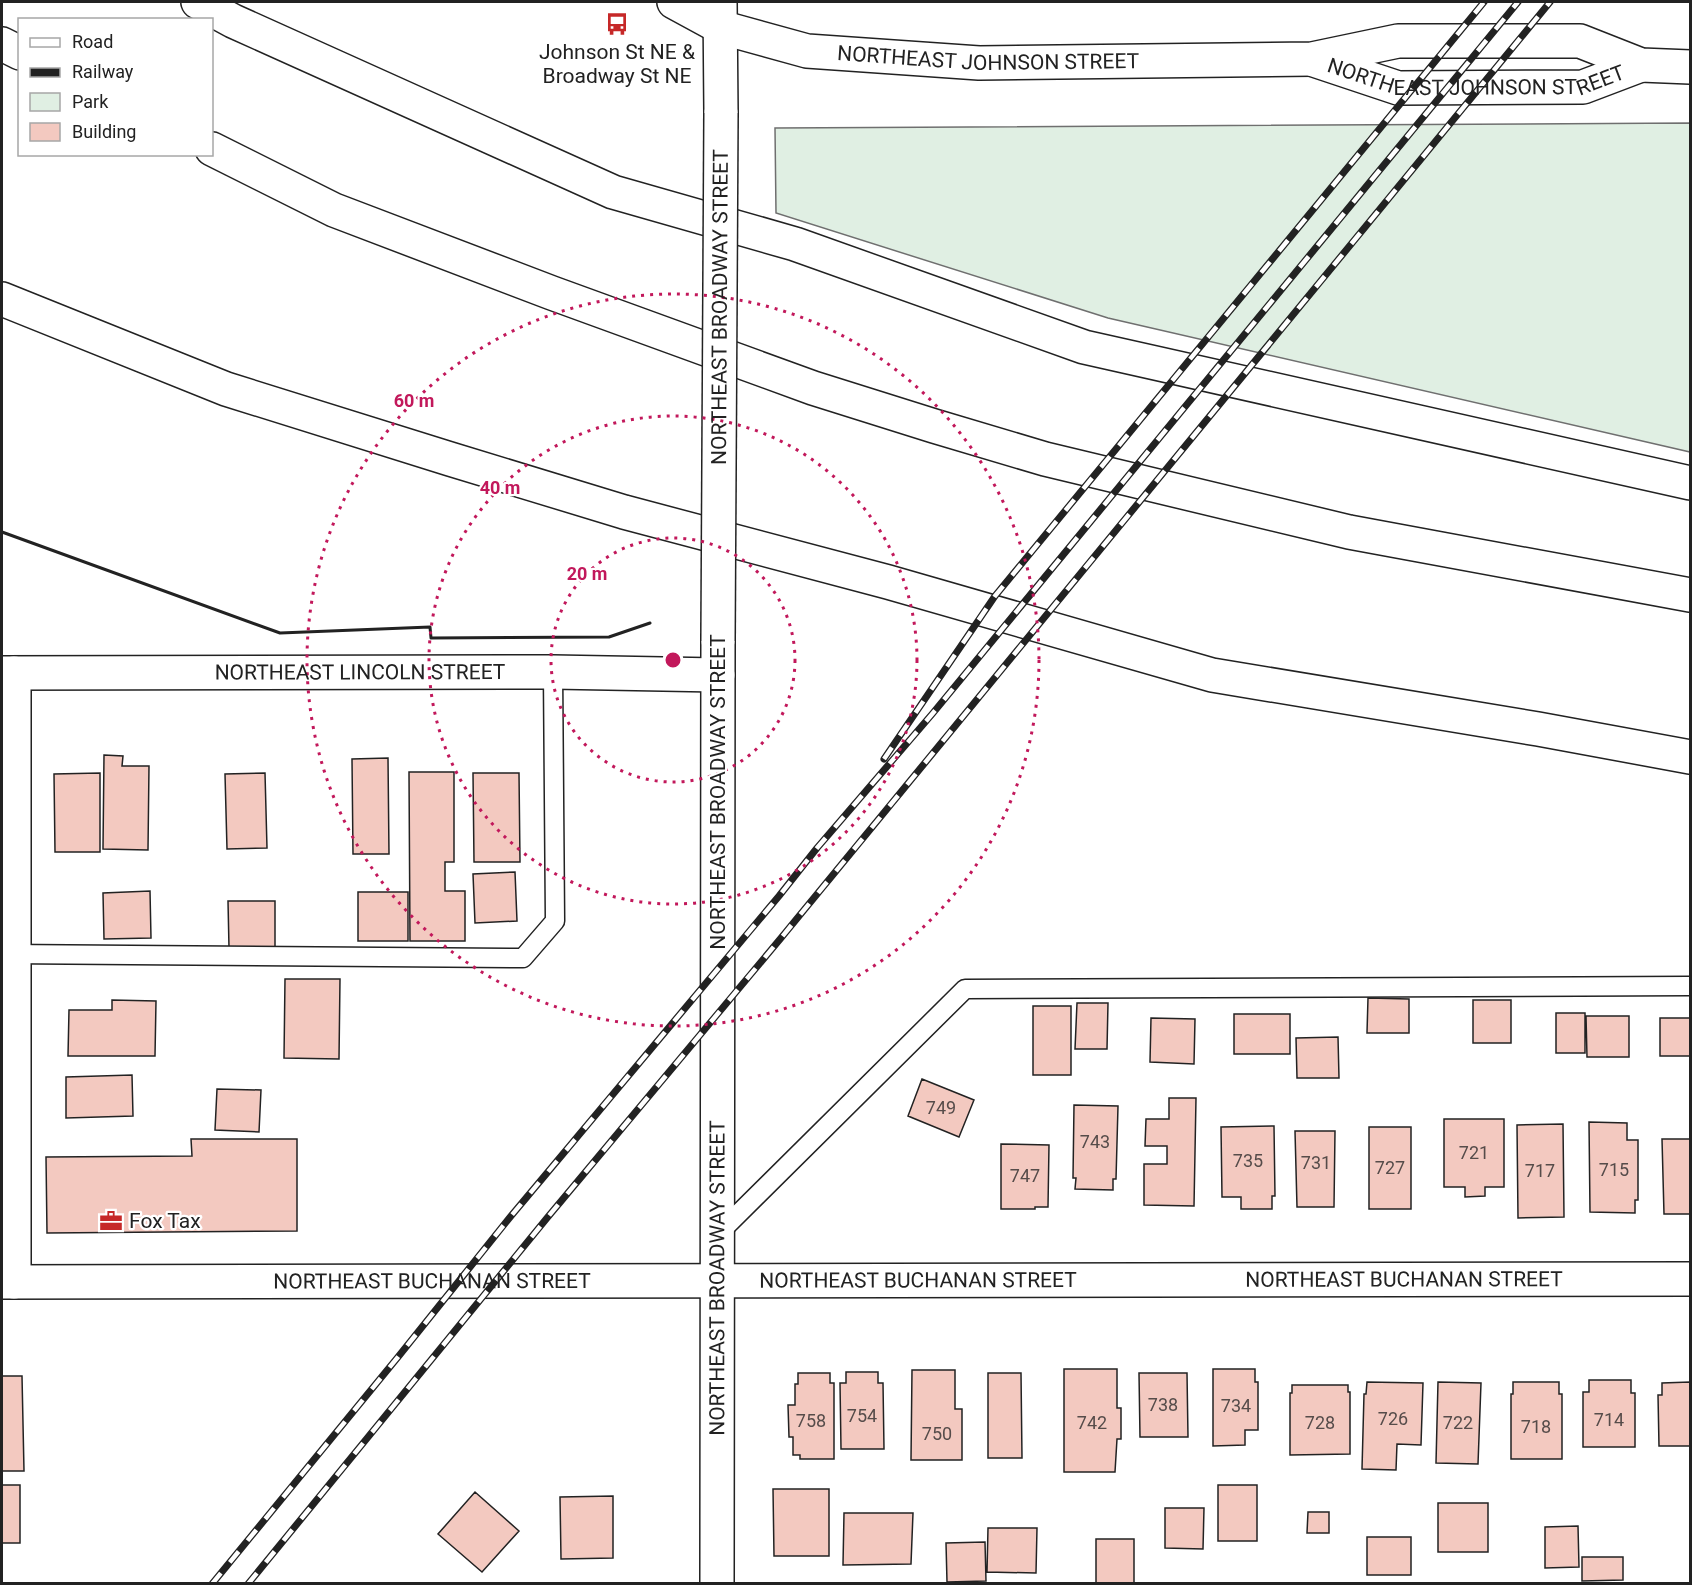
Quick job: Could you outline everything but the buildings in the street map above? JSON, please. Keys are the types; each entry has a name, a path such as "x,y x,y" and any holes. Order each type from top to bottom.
{"main road":[{"path":"198,2 233,21 614,192 795,244 1084,347 1690,483"},
{"name":"NORTHEAST JOHNSON STREET","path":"674,2 720,14 807,51 979,63 1312,59 1398,41 1580,41 1641,65 1690,67"},
{"name":"NORTHEAST BROADWAY STREET","path":"717,1584 720,14"},
{"path":"2,44 18,52"},
{"name":"NORTHEAST JOHNSON STREET","path":"1312,59 1398,88 1583,87 1641,65"},
{"path":"213,150 334,210 508,277 813,388 934,426 1045,459 1349,532 1690,595"},
{"path":"2,299 226,389 450,459 624,513 888,582 1212,675 1539,729 1690,757"},
{"name":"NORTHEAST LINCOLN STREET","path":"8,674 553,672 718,675"},
{"path":"8,674 8,1282"},
{"name":"NORTHEAST BUCHANAN STREET","path":"8,1282 1690,1279"}],"lane":[{"path":"8,954 523,958 555,921 553,672"},
{"path":"718,1234 965,989 1690,986"}],"green space":[{"path":"1690,123 1690,452 1108,318 776,213 775,128"}],"railway":[{"path":"884,759 995,596 1484,2"},
{"path":"212,1584 511,1216 817,848 933,713 1518,2"},
{"path":"248,1584 1550,2"}],"wall":[{"path":"2,532 280,633 430,627 431,638 609,637 650,623"}],"place":[{"name":"Johnson St NE & Broadway St NE","path":"617,24"},
{"name":"Fox Tax","path":"111,1221"}]}
